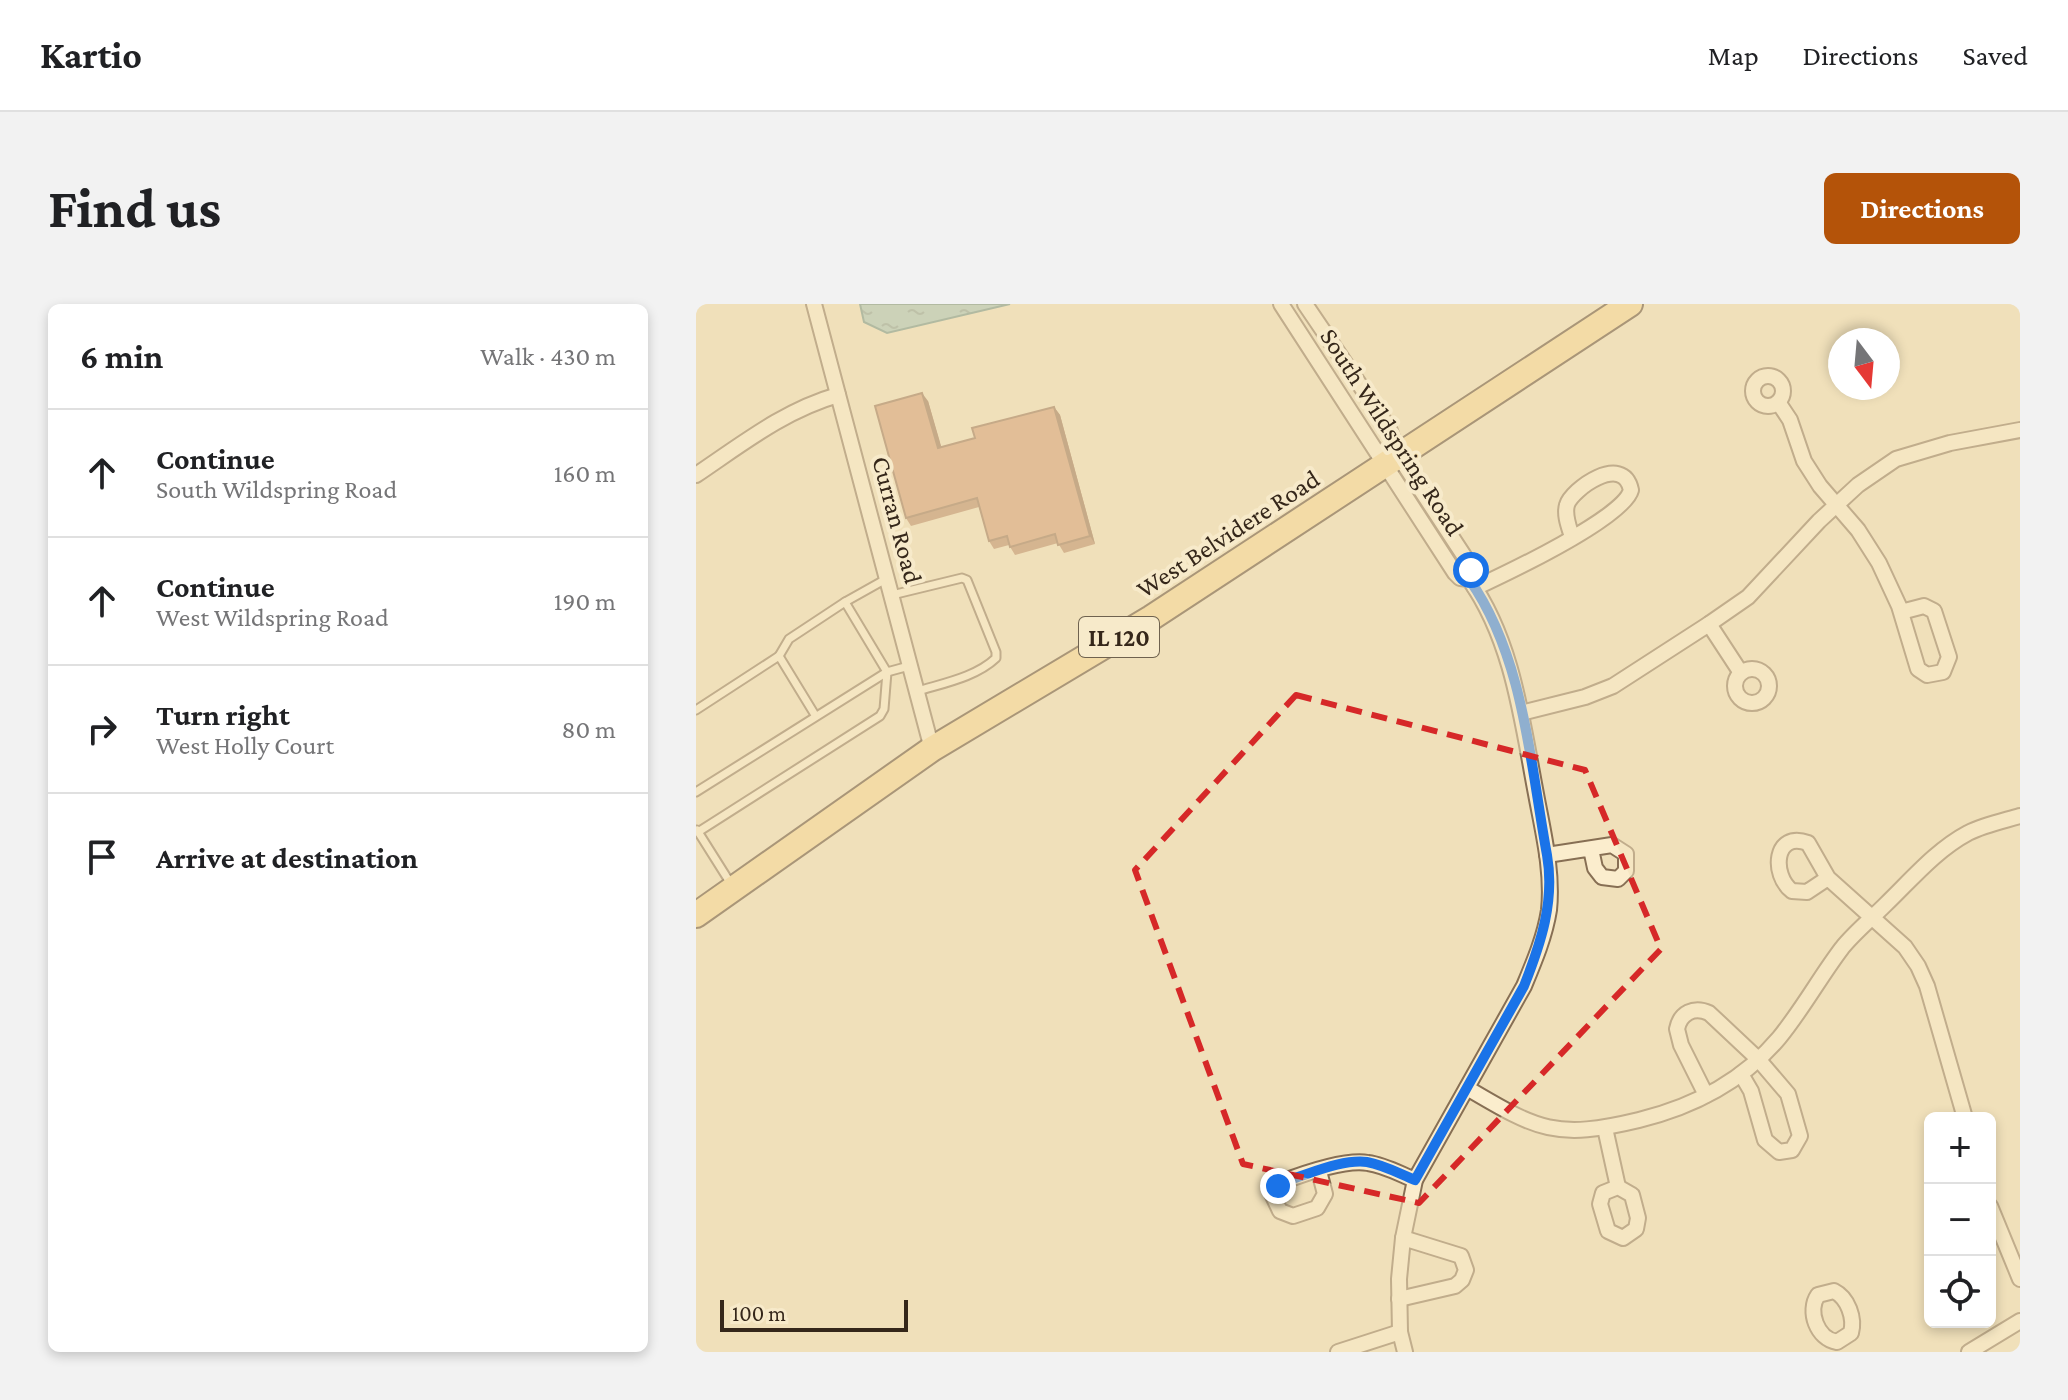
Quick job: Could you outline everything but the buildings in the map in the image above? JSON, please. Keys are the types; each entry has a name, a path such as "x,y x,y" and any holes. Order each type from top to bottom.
{"main road":[{"name":"West Belvidere Road","path":"696,915 932,749 1151,618 1630,304"}],"street":[{"name":"Curran Road","path":"814,304 932,749"},
{"name":"South Wildspring Road","path":"1281,304 1391,460 1470,565 1472,583 1485,602 1508,660 1521,713 1550,872 1548,912 1538,952 1524,986 1415,1180 1403,1238 1399,1299 1400,1332 1405,1352"},
{"name":"South Wildspring Road","path":"1305,304 1389,428 1391,460"},
{"path":"696,475 787,415 810,403 838,395"},
{"path":"1778,402 1790,420 1804,461 1820,486 1858,530 1879,563 1901,612 1918,669 1932,676 1943,672 1949,657 1934,611 1919,606 1901,612"},
{"path":"1521,713 1585,697 1613,686 1709,624 1748,597 1858,485 1896,459 1950,443 2020,430"},
{"path":"1472,583 1572,537 1629,498 1631,490 1625,477 1614,472 1606,474 1573,495 1566,509 1572,537"},
{"path":"1709,624 1741,673"},
{"path":"1467,1088 1536,1125 1580,1131 1656,1115 1706,1095 1741,1074 1758,1059 1779,1037 1844,946 1949,845 1970,832 2020,816"},
{"path":"1547,855 1591,849"},
{"path":"1828,878 1905,947 1927,986 1963,1112"},
{"path":"1706,1095 1677,1033 1678,1023 1686,1014 1701,1010 1709,1013 1758,1059 1788,1094 1800,1136 1792,1150 1779,1152 1768,1145 1751,1091 1741,1074"},
{"path":"1605,1128 1618,1187"},
{"path":"1319,1171 1348,1162 1365,1162 1415,1180"},
{"path":"1996,1221 2020,1279"},
{"path":"1399,1299 1455,1286 1466,1270 1461,1256 1403,1238"},
{"path":"1969,1352 2020,1321"},
{"path":"1338,1352 1400,1332"}],"lane":[{"path":"696,710 779,656 789,639 887,578"},
{"path":"892,595 962,578 967,580 996,652 996,658 991,663 968,675 918,691"},
{"path":"735,890 697,830 880,716 884,709 887,672 845,602"},
{"path":"779,656 815,715"},
{"path":"696,792 887,672 911,665"}],"highlighted area":[{"path":"1296,695 1585,770 1661,949 1419,1203 1243,1164 1135,870"}],"water":[{"path":"860,304 1010,304 887,333 864,322"}],"route":[{"path":"1278,1186 1282,1182 1348,1162 1381,1166 1415,1180 1524,986 1538,952 1548,912 1550,872 1521,713 1508,660 1485,602 1469,579 1471,570"}]}
